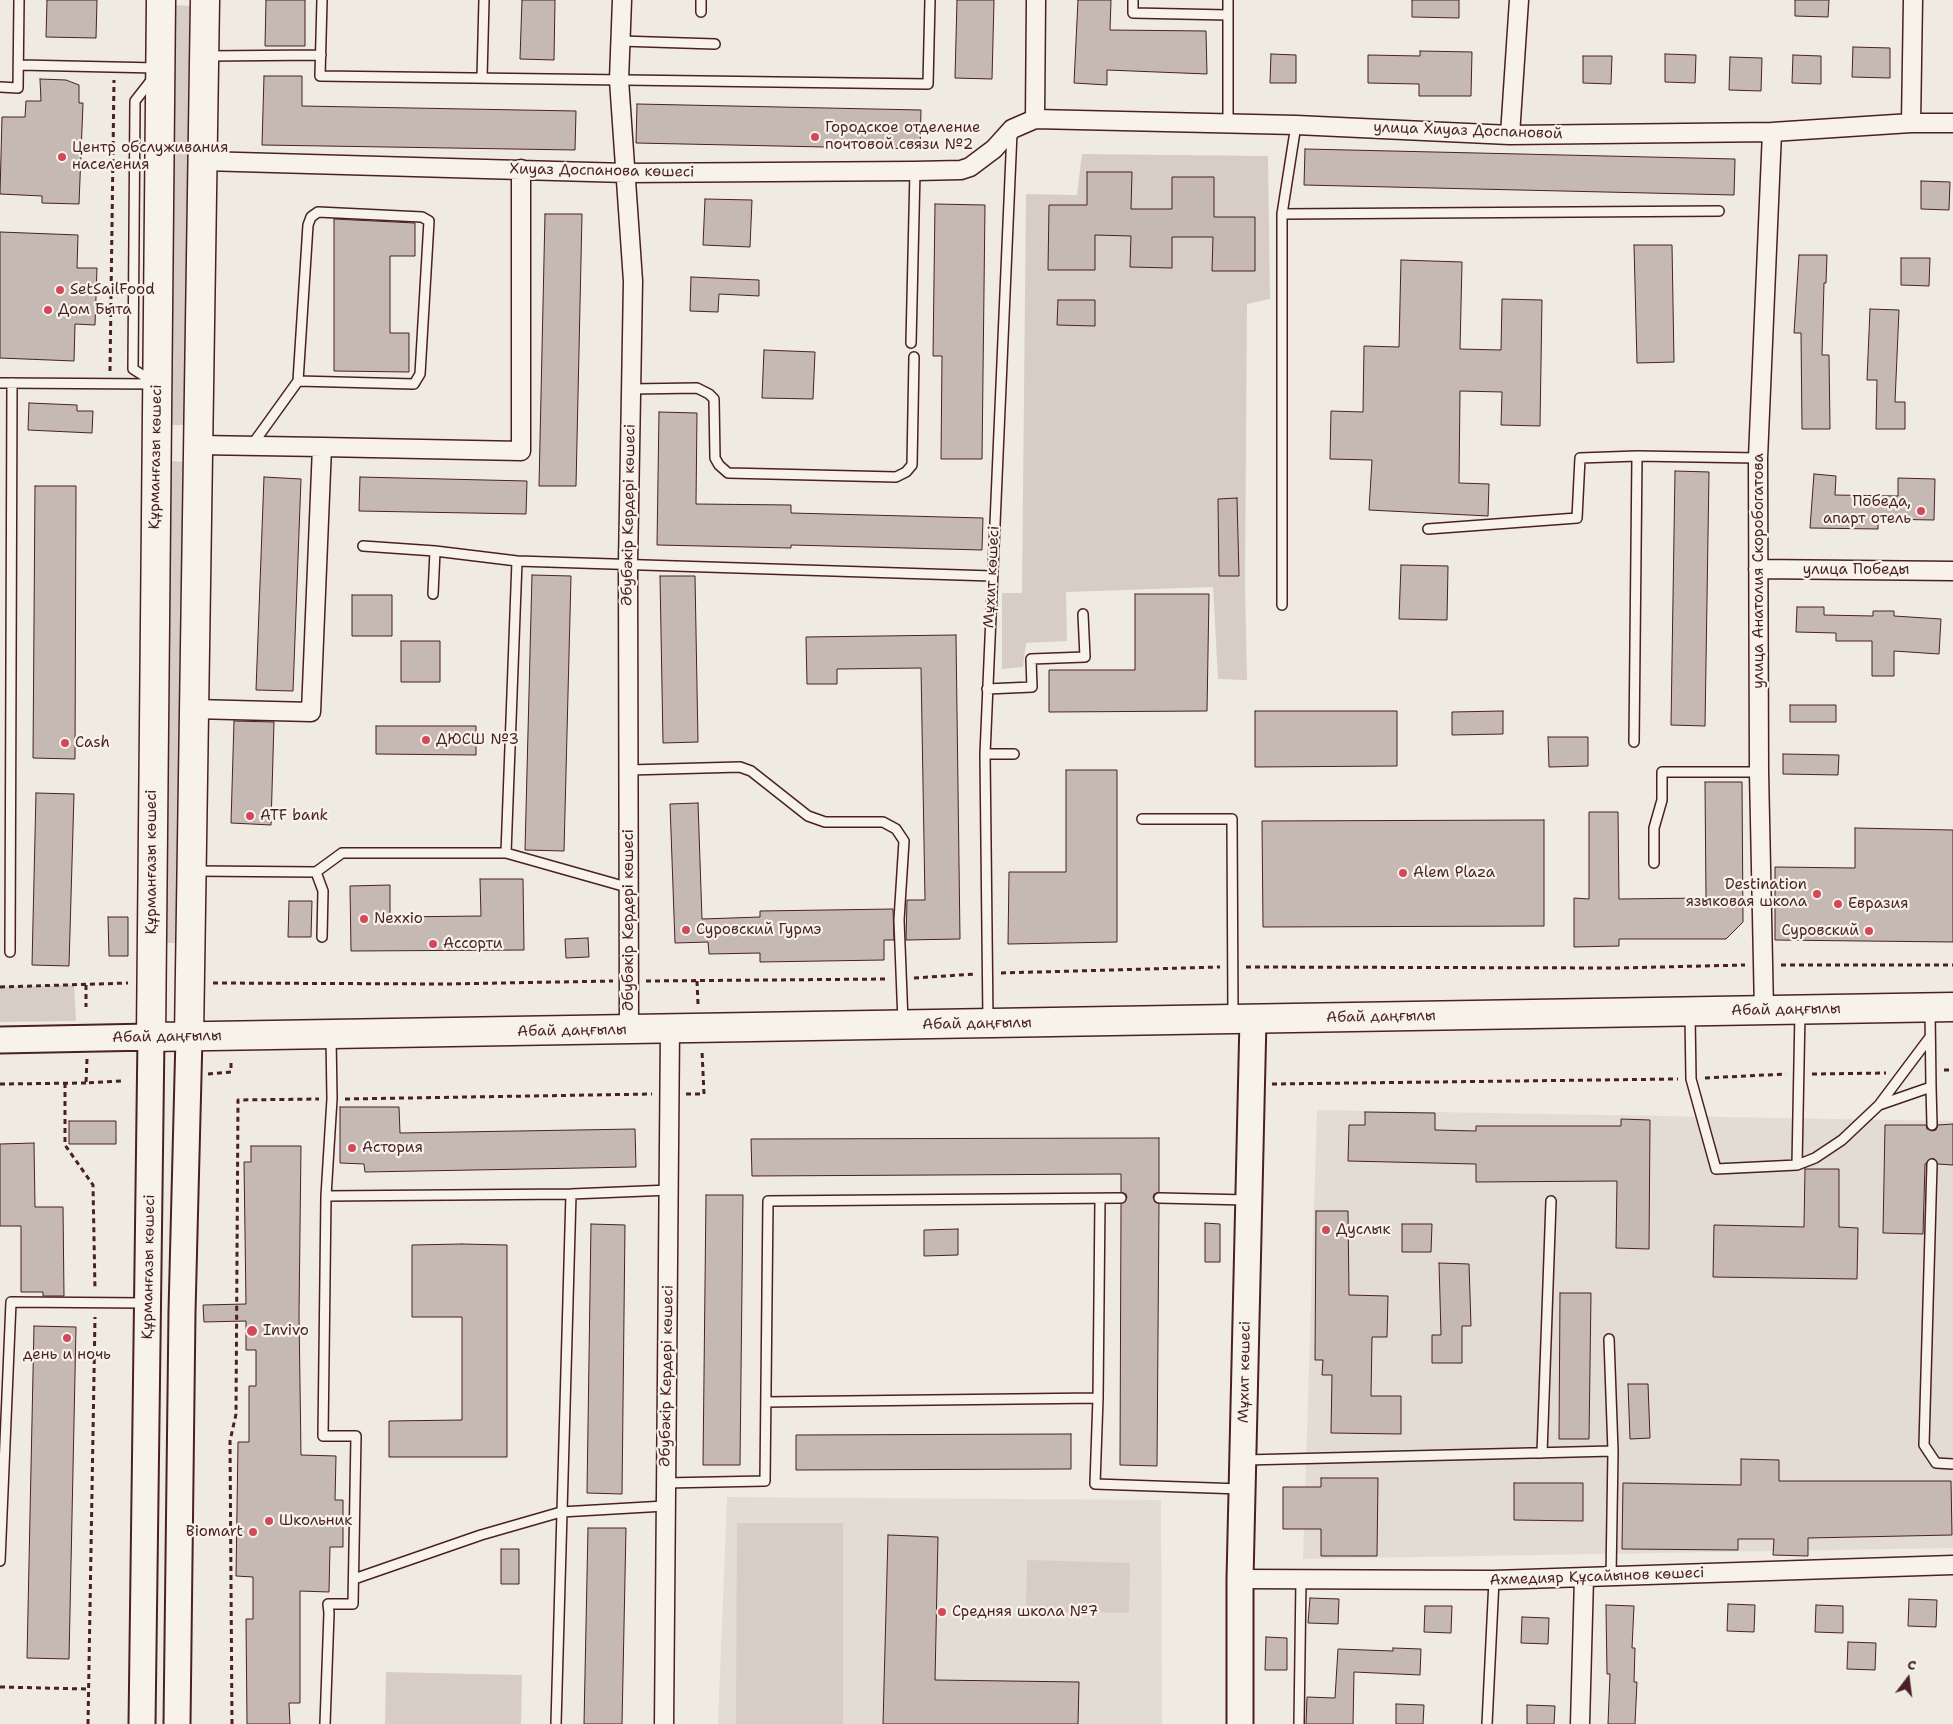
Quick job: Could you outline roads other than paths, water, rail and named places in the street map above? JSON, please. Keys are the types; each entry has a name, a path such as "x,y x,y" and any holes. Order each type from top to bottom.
{"main road":[{"name":"Құрманғазы көшесі","path":"151,1037 161,0"},
{"path":"190,1037 205,0"},
{"path":"156,444 198,445"},
{"name":"Абай даңғылы","path":"151,1037 1942,1007"}],"street":[{"name":"Әбубәкір Кердері көшесі","path":"622,0 619,80 633,281 628,564 629,1030"},
{"path":"1035,119 1036,0"},
{"path":"1510,135 1519,0"},
{"path":"1911,123 1912,0"},
{"name":"улица Хиуаз Доспановой","path":"994,149 1012,129 1035,119 1296,125 1510,135 1772,132 1911,123 1953,123"},
{"name":"улица Анатолия Скоробогатова","path":"1764,1011 1759,772 1758,458 1772,132"},
{"name":"Хиуаз Доспанова көшесі","path":"203,161 626,173 915,171 961,170 978,162 994,149"},
{"path":"198,445 521,451 521,169"},
{"path":"194,709 311,712 322,446"},
{"name":"улица Победы","path":"1758,569 1953,571"},
{"name":"Мұхит көшесі","path":"1240,1724 1242,1460 1249,1200 1243,1020"},
{"name":"Әбубәкір Кердері көшесі","path":"664,1724 670,1029"},
{"name":"Абай даңғылы","path":"0,1040 151,1037"},
{"name":"Құрманғазы көшесі","path":"142,1724 151,1037"},
{"path":"177,1724 182,1312 190,1037"},
{"name":"Ахмедияр Құсайынов көшесі","path":"1240,1579 1494,1580 1953,1565"},
{"path":"1580,1724 1584,1578"}],"lane":[{"path":"0,87 18,88 20,65 19,0"},
{"path":"322,0 320,76 928,84 930,0"},
{"path":"482,78 484,0"},
{"path":"701,0 701,12"},
{"path":"1134,0 1133,13 1228,15"},
{"path":"1228,0 1228,123"},
{"path":"620,41 715,44"},
{"path":"205,56 321,55"},
{"path":"20,65 160,68"},
{"path":"1282,605 1282,214 1296,125"},
{"name":"Мұхит көшесі","path":"988,1024 985,754 1012,129"},
{"path":"912,343 915,171"},
{"path":"1282,214 1719,211"},
{"path":"252,446 298,381 308,225 311,217 318,212 422,217 428,221 420,374 414,384 298,381"},
{"path":"631,389 697,388 709,394 714,399 715,458 719,466 728,473 896,477 906,472 912,465 914,357"},
{"path":"0,383 157,384"},
{"path":"10,952 5,896 12,383"},
{"path":"1428,530 1578,518 1580,458 1636,456 1758,458"},
{"path":"1634,742 1636,456"},
{"path":"363,546 435,551 517,561 992,576"},
{"path":"434,594 435,551"},
{"path":"506,853 517,561"},
{"path":"987,689 1032,687 1031,658 1085,657 1083,614"},
{"path":"985,754 1014,754"},
{"path":"629,770 740,767 751,772 808,816 825,822 883,822 896,829 904,841 899,920 903,1025"},
{"path":"1654,864 1654,828 1662,800 1662,772 1759,772"},
{"path":"1142,819 1232,819 1233,966 1243,1020"},
{"path":"191,871 316,872 342,853 506,853 630,888"},
{"path":"316,872 323,891 322,937"},
{"path":"1690,1012 1691,1079 1716,1169 1797,1165 1815,1158 1842,1140 1879,1105 1905,1072 1930,1037 1942,1007"},
{"path":"1797,1165 1800,1010"},
{"path":"325,1724 328,1604 353,1604 356,1436 323,1436 326,1196 332,1099 331,1035"},
{"path":"1930,1037 1932,1125"},
{"path":"1879,1105 1931,1087"},
{"path":"1932,1164 1924,1445 1936,1463 1953,1464"},
{"path":"326,1196 571,1194 670,1190"},
{"path":"556,1724 571,1194"},
{"path":"665,1483 765,1481 768,1201 1121,1198"},
{"path":"1159,1198 1249,1200"},
{"path":"1100,1199 1095,1484 1242,1490"},
{"path":"1542,1453 1551,1201"},
{"path":"0,1561 4,1392 11,1302 149,1303"},
{"path":"1609,1339 1613,1451 1611,1577"},
{"path":"766,1402 1098,1398"},
{"path":"1242,1460 1613,1451"},
{"path":"354,1579 481,1535 561,1512 665,1506"},
{"path":"1299,1724 1301,1579"},
{"path":"1487,1724 1494,1580"}],"place":[{"name":"Городское отделение почтовой связи №2","path":"815,137"},
{"name":"Центр обслуживания наcеления","path":"62,157"},
{"name":"SetSailFood","path":"60,290"},
{"name":"Дом Быта","path":"48,310"},
{"name":"Победа, апарт отель","path":"1921,511"},
{"name":"ДЮСШ №3","path":"426,740"},
{"name":"Cash","path":"65,743"},
{"name":"ATF bank","path":"250,816"},
{"name":"Alem Plaza","path":"1403,873"},
{"name":"Destination языковая школа","path":"1817,894"},
{"name":"Евразия","path":"1838,904"},
{"name":"Nexxio","path":"364,919"},
{"name":"Суровский Гурмэ","path":"686,930"},
{"name":"Суровский","path":"1869,931"},
{"name":"Ассорти","path":"433,944"},
{"name":"Астория","path":"352,1148"},
{"name":"Дуслык","path":"1326,1230"},
{"name":"Invivo","path":"252,1331"},
{"name":"день и ночь","path":"67,1338"},
{"name":"Школьник","path":"269,1521"},
{"name":"Biomart","path":"253,1532"},
{"name":"Средняя школа №7","path":"942,1612"}]}
